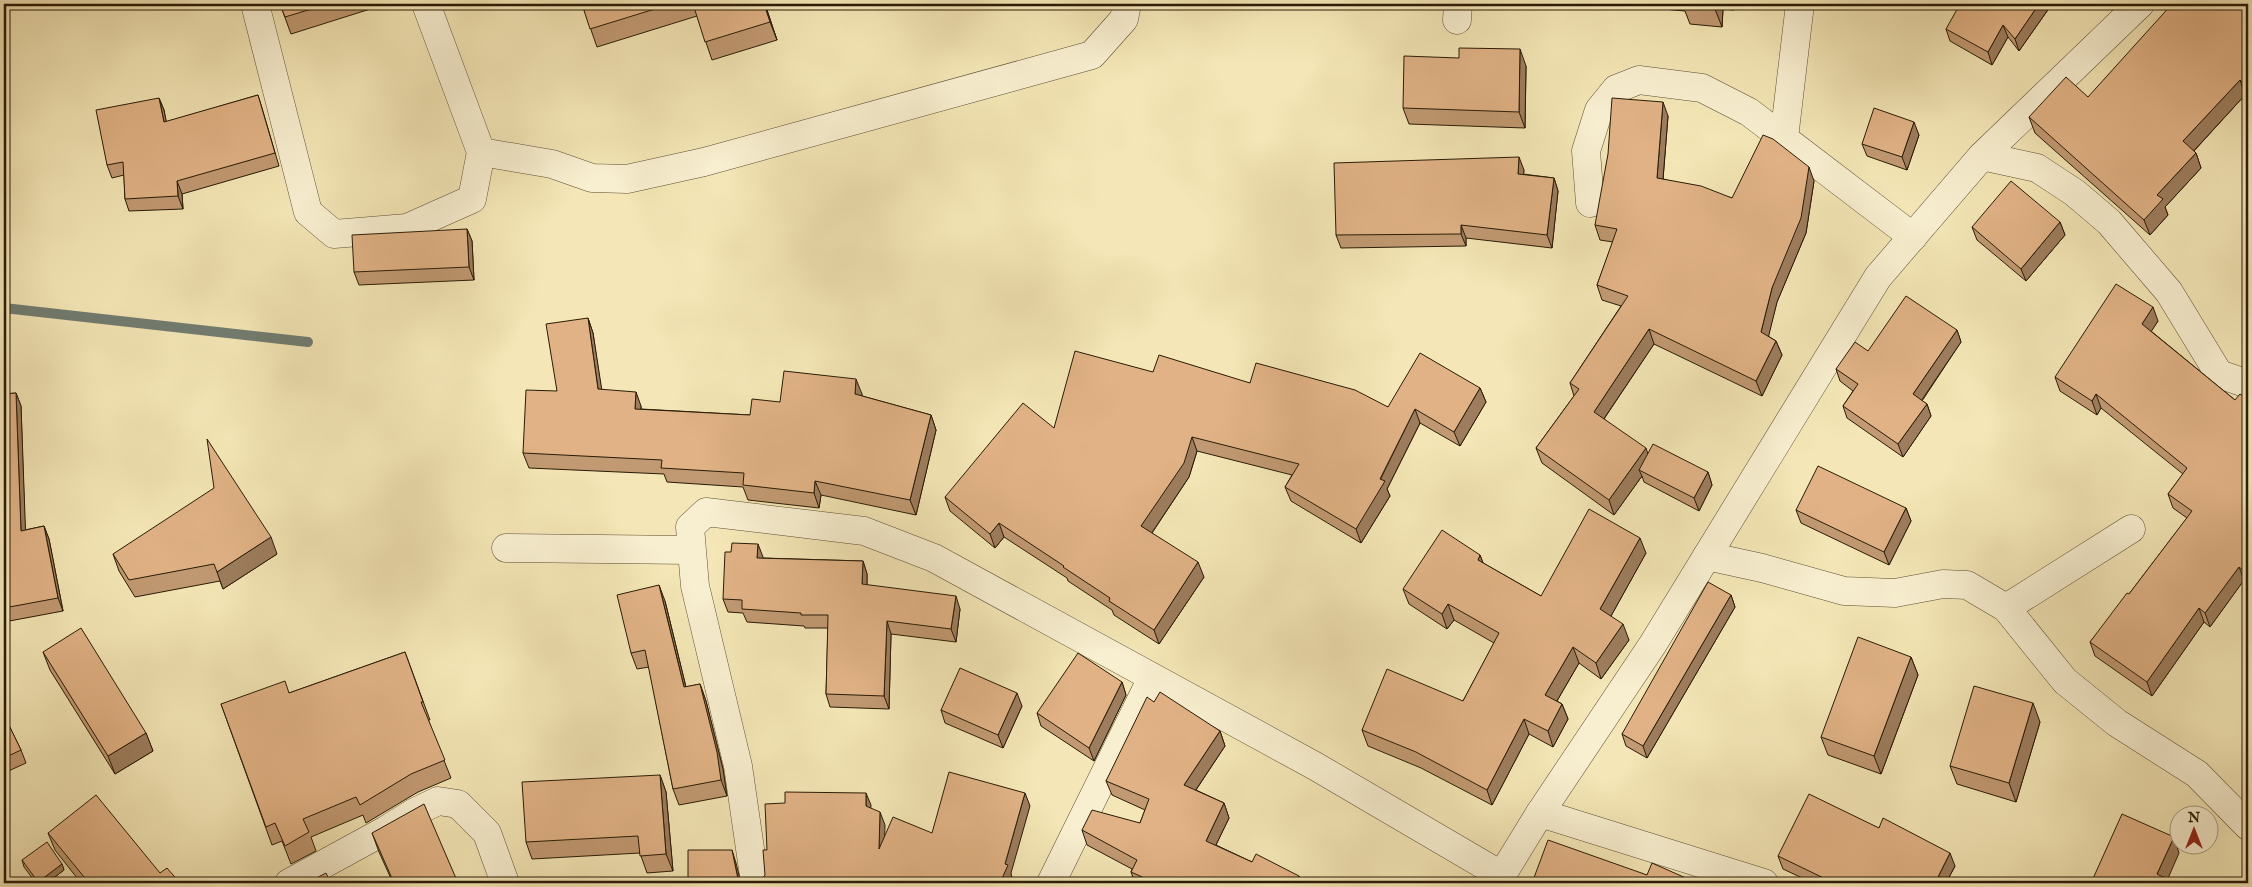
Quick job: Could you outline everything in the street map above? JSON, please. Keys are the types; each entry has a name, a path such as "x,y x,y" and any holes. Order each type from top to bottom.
{"street":[{"path":"255,4 308,212 334,234 407,228 472,199 481,152 426,4"},
{"path":"481,152 552,164 592,178 627,179 704,162 1092,55 1124,19 1127,4"},
{"path":"1784,138 1800,4"},
{"path":"754,883 738,766 695,586 690,527 706,512 864,531 934,558 1315,766 1499,879 1540,813 1653,644 1878,277 1982,156 2140,4"},
{"path":"1590,203 1586,151 1599,110 1616,89 1638,80 1702,88 1749,112 1913,237"},
{"path":"1982,156 2038,168 2075,192 2109,222 2169,292 2219,374 2248,384"},
{"path":"2006,608 2131,529"},
{"path":"506,548 691,550"},
{"path":"1707,556 1762,568 1844,591 1894,593 1943,584 1967,584 2006,608 2065,681 2117,723 2197,774 2248,826"},
{"path":"1051,883 1152,678"},
{"path":"289,883 438,801 458,804 487,833 505,883"},
{"path":"1540,813 1764,883"}],"building":[{"path":"280,4 328,4 285,17"},
{"path":"582,4 671,4 590,29"},
{"path":"693,4 764,4 770,22 705,42"},
{"path":"1684,4 1715,4 1715,9 1683,6"},
{"path":"1960,4 2039,4 2015,39 2003,25 1988,52 1946,29"},
{"path":"2172,4 2248,4 2248,88 2240,80 2183,141 2196,153 2157,195 2163,199 2144,220 2029,117 2066,77 2088,97"},
{"path":"1459,48 1520,49 1519,112 1403,108 1404,56 1459,58"},
{"path":"258,95 275,153 177,181 178,196 125,199 123,162 107,165 96,110 159,98 164,122"},
{"path":"1612,98 1663,102 1657,178 1701,186 1732,198 1763,135 1773,139 1809,167 1801,218 1772,288 1761,332 1776,341 1756,381 1649,329 1594,412 1646,448 1609,500 1536,448 1579,389 1570,383 1628,296 1597,285 1617,229 1595,225 1608,154"},
{"path":"1874,108 1914,122 1902,157 1862,144"},
{"path":"1519,157 1518,174 1554,178 1547,235 1461,225 1461,234 1336,235 1334,163"},
{"path":"2011,181 2060,222 2021,269 1972,227"},
{"path":"467,229 469,267 354,272 352,235"},
{"path":"2116,284 2153,307 2142,324 2235,400 2240,394 2248,400 2248,574 2239,567 2205,613 2199,608 2147,682 2090,642 2192,511 2168,494 2187,468 2096,394 2092,401 2055,377"},
{"path":"1906,296 1957,330 1913,394 1927,404 1898,444 1843,406 1858,384 1836,369 1855,342 1868,351"},
{"path":"588,318 598,389 636,392 635,409 750,415 752,399 780,402 784,371 856,379 855,394 931,415 910,500 815,481 814,493 743,485 744,473 661,468 662,460 523,453 526,390 557,391 546,324"},
{"path":"1075,351 1153,372 1159,355 1250,383 1256,363 1355,390 1388,407 1420,353 1480,388 1454,432 1415,409 1380,479 1385,481 1356,529 1285,487 1299,464 1192,437 1184,463 1141,526 1198,562 1154,630 1109,601 1110,598 999,523 990,534 945,497 1023,403 1054,428"},
{"path":"16,393 21,531 44,526 58,598 4,608 4,394"},
{"path":"207,439 271,537 217,572 214,564 129,580 113,554 214,488"},
{"path":"1653,444 1708,472 1694,498 1639,470"},
{"path":"1818,466 1906,508 1884,552 1796,510"},
{"path":"1589,509 1640,538 1600,609 1623,624 1596,663 1573,647 1545,695 1562,704 1548,731 1524,719 1487,790 1416,752 1362,730 1387,669 1463,701 1499,633 1448,604 1442,614 1403,589 1442,530 1480,555 1478,560 1541,596"},
{"path":"732,543 758,544 757,558 863,561 862,584 956,596 951,629 887,621 884,696 826,694 828,615 801,615 801,613 742,609 742,600 723,599 725,552 731,552"},
{"path":"1708,582 1731,595 1643,746 1622,734"},
{"path":"659,585 684,687 700,684 717,752 721,780 673,789 645,650 631,653 617,595"},
{"path":"81,628 146,733 108,756 43,652"},
{"path":"1858,637 1911,657 1874,756 1821,737"},
{"path":"405,652 423,702 421,702 445,760 411,774 360,805 356,797 303,819 309,832 285,846 275,823 266,827 221,704 285,681 289,693"},
{"path":"1078,653 1122,682 1089,748 1037,713"},
{"path":"960,668 1017,693 998,735 941,710"},
{"path":"1974,686 2033,703 2009,783 1950,766"},
{"path":"1160,692 1220,731 1184,785 1224,803 1206,841 1252,862 1256,854 1299,876 1295,883 1156,883 1131,872 1137,860 1082,830 1092,810 1140,823 1149,799 1106,781 1147,697 1154,702"},
{"path":"4,715 21,750 4,758"},
{"path":"949,772 1025,793 1005,864 1008,865 1000,883 758,883 765,875 763,850 767,850 765,804 785,803 785,792 866,793 866,806 880,812 879,849 893,817 932,833"},
{"path":"660,775 666,854 640,856 638,836 526,842 522,782"},
{"path":"1809,794 1879,828 1883,818 1950,853 1935,883 1834,883 1778,856"},
{"path":"96,795 160,873 167,868 180,883 89,883 48,833"},
{"path":"424,804 458,883 394,883 372,833"},
{"path":"2122,814 2170,835 2170,846 2157,874 2175,883 2091,883"},
{"path":"1548,840 1647,875 1652,863 1697,883 1532,883"},
{"path":"47,842 62,864 38,882 22,860"},
{"path":"688,850 732,850 738,879 743,883 688,883"},
{"path":"326,873 331,883 307,883"}],"waterway":[{"path":"4,308 308,342"}]}
